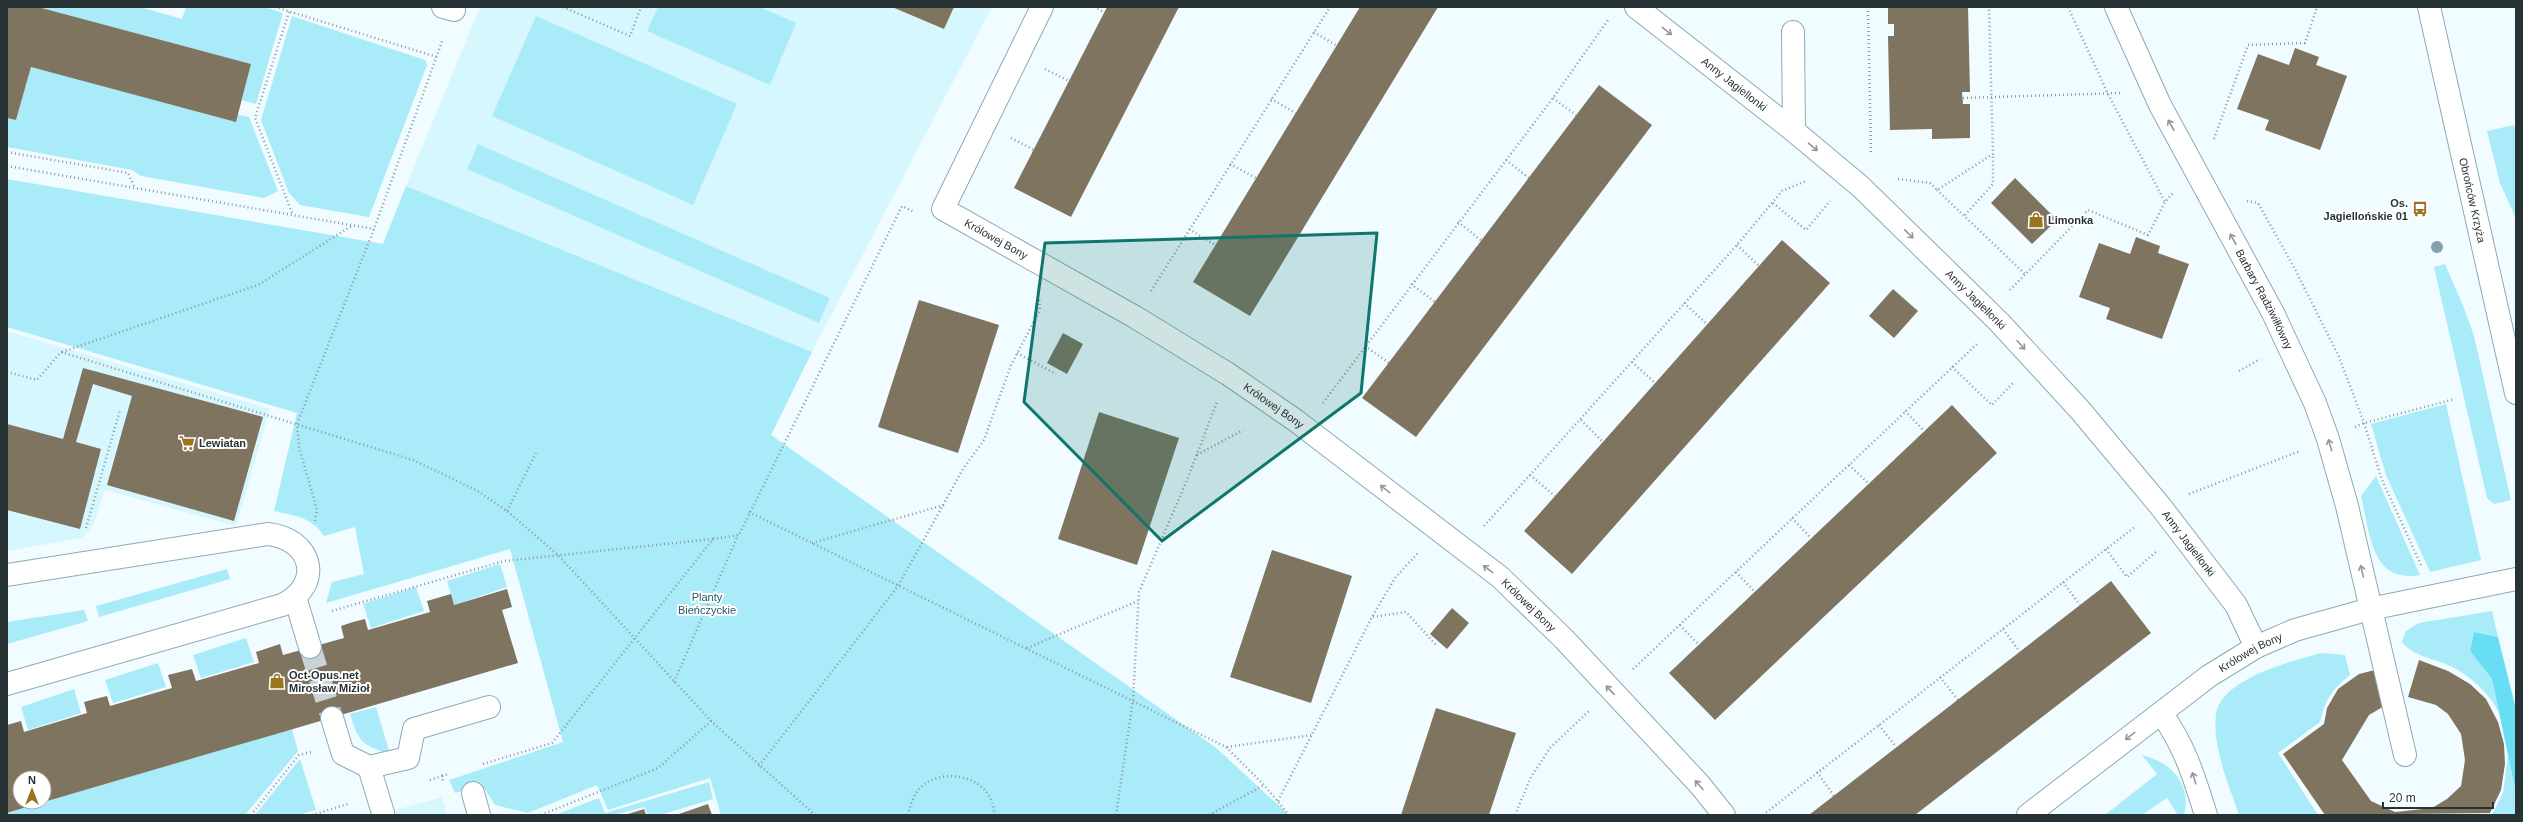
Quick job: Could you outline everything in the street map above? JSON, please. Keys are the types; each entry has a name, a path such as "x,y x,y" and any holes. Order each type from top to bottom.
{"street":[{"path":"943,210 1042,7"},
{"name":"Anny Jagiellonki","path":"1636,7 1794,131 1826,158 1866,182 2080,410 2161,507 2236,605 2256,647"},
{"name":"Barbary Radziwiłłówny","path":"2116,7 2153,91 2276,319 2315,403 2347,506 2405,755"},
{"name":"Obrońców Krzyża","path":"2429,7 2516,393"},
{"path":"1794,32 1794,131"},
{"name":"Królowej Bony","path":"943,210 1135,317 1228,374 1304,427 1500,577 1564,639 1700,785 1724,815"},
{"path":"7,575 268,534 292,540 300,548 306,559 308,570 306,582 295,597 282,605 7,684"},
{"name":"Królowej Bony","path":"2028,815 2209,676 2256,647 2295,630 2370,609 2516,579"},
{"path":"295,597 310,647"},
{"path":"332,718 343,754 369,767 408,758 414,729 490,707"},
{"path":"2161,713 2178,737 2190,763 2206,815"},
{"path":"369,767 380,805"},
{"path":"473,793 479,815"}],"path":[{"path":"275,7 437,57"},
{"path":"563,7 630,36 642,7"},
{"path":"1094,7 1104,12"},
{"path":"1135,317 1330,7"},
{"path":"1868,7 1866,182 1930,183 2025,274"},
{"path":"1965,215 1993,184 1994,154 1989,7"},
{"path":"2068,7 2108,94 2165,202"},
{"path":"2213,143 2248,45 2305,43 2318,7"},
{"path":"306,559 317,510 298,447 297,424 374,229 437,57 448,9"},
{"path":"290,12 255,118 293,213"},
{"path":"1304,427 1553,98 1611,17"},
{"path":"1314,32 1337,46"},
{"path":"1042,67 1069,81"},
{"path":"1963,98 2108,94 2153,91"},
{"path":"1553,98 1576,115"},
{"path":"1271,99 1296,113"},
{"path":"1007,136 1034,150"},
{"path":"7,152 128,173 134,187"},
{"path":"1937,190 1994,154"},
{"path":"1463,549 1737,246 1782,191 1810,180 1826,158"},
{"path":"1506,160 1529,178"},
{"path":"1230,164 1256,178"},
{"path":"7,166 293,213 374,229"},
{"path":"1515,815 1531,777 1550,748 1952,367 1994,317 2025,274 2088,210 2148,235 2165,202 2178,188"},
{"path":"1773,203 1806,230 1832,199"},
{"path":"2242,200 2258,203 2295,269 2339,357 2364,423 2382,480 2424,571"},
{"path":"674,682 749,512 902,206 936,224 943,210"},
{"path":"1458,222 1482,241"},
{"path":"7,372 37,380 61,352 258,285 353,225"},
{"path":"1189,229 1215,245"},
{"path":"1737,246 1759,266"},
{"path":"759,766 898,586 963,469 984,440 1017,353 1040,310 1037,277 1042,266"},
{"path":"1411,284 1435,302"},
{"path":"1684,303 1708,324"},
{"path":"1365,346 1389,363"},
{"path":"61,352 413,460 476,490 507,511 558,555 711,721 814,815"},
{"path":"1017,353 1056,374"},
{"path":"1632,362 1655,384"},
{"path":"1952,367 1992,405 2018,378"},
{"path":"1116,815 1133,700 1139,592 1197,456 1228,374"},
{"path":"2364,423 2455,399"},
{"path":"86,528 120,410"},
{"path":"1906,411 1925,432"},
{"path":"1580,420 1603,442"},
{"path":"1197,456 1243,430"},
{"path":"2188,494 2304,449"},
{"path":"507,511 536,453"},
{"path":"1849,465 1868,484"},
{"path":"1530,475 1555,496"},
{"path":"811,544 944,504"},
{"path":"749,512 811,544 1133,700 1226,747 1264,785 1289,815"},
{"path":"1792,518 1812,539"},
{"path":"1763,815 2142,520"},
{"path":"1278,801 1372,617 1395,578 1438,529"},
{"path":"301,620 504,561 739,535"},
{"path":"478,765 552,743 713,539"},
{"path":"2106,549 2127,577 2158,550"},
{"path":"1736,572 1755,592"},
{"path":"2063,582 2080,605"},
{"path":"1026,648 1138,601"},
{"path":"1372,617 1406,612 1436,646"},
{"path":"1680,625 1699,646"},
{"path":"2002,629 2020,652"},
{"path":"1940,677 1958,700"},
{"path":"541,815 658,768 711,721"},
{"path":"1879,726 1896,748"},
{"path":"1226,747 1312,735"},
{"path":"251,815 299,755 340,744"},
{"path":"427,780 456,772"},
{"path":"1818,772 1834,796"},
{"path":"442,776 445,789"},
{"path":"908,815 911,802 918,790 929,781 942,776 956,776 969,779 981,786 990,798 994,815"},
{"path":"1210,815 1264,785"},
{"path":"312,815 380,805"}],"highlighted area":[{"path":"1377,233 1361,393 1162,541 1024,402 1045,243"}],"shaded area":[{"path":"480,7 992,7 812,352 406,186"},
{"path":"7,331 270,409 236,526 105,490 93,526 82,538 7,551"},
{"path":"2474,632 2498,637 2516,709 2516,793 2492,679 2470,651"},
{"path":"442,797 447,815 377,815"}],"green space":[{"path":"38,7 140,7 182,19 186,7 264,7 283,13 256,104 242,100 251,64"},
{"path":"658,7 760,7 796,23 770,85 647,31"},
{"path":"292,16 425,60 427,65 369,217 300,205 289,193 261,120"},
{"path":"536,16 737,104 693,205 492,116"},
{"path":"31,67 249,117 278,191 264,198 141,176 132,170 7,147 7,118 16,120"},
{"path":"2514,125 2516,133 2516,219 2500,183 2487,131"},
{"path":"478,144 830,298 819,323 467,169"},
{"name":"Planty Bieńczyckie","path":"7,179 383,244 406,186 812,352 771,435 1215,747 1289,815 721,815 710,778 608,810 597,785 528,813 495,805 482,785 455,793 449,780 563,742 510,549 326,603 332,582 364,574 355,527 324,536 314,525 302,518 274,511 297,413 7,327"},
{"path":"2445,264 2474,336 2511,500 2494,504 2487,498 2434,267"},
{"path":"2446,404 2481,560 2430,572 2386,475 2371,424"},
{"path":"2376,476 2420,575 2403,576 2391,571 2382,563 2375,552 2370,539 2361,496"},
{"path":"500,564 507,587 454,605 447,581"},
{"path":"227,569 230,579 99,617 96,606"},
{"path":"416,587 424,611 371,628 363,604"},
{"path":"84,610 88,621 7,644 7,622"},
{"path":"2492,611 2498,637 2474,632 2470,651 2492,679 2499,712 2489,697 2471,679 2448,665 2417,654 2406,647 2402,642 2406,631 2419,623"},
{"path":"246,638 254,662 201,678 193,655"},
{"path":"2322,653 2345,655 2350,675 2334,690 2330,696 2324,708 2320,722 2278,753 2318,815 2239,815 2222,766 2216,740 2216,715 2220,702 2230,691 2243,681 2277,666"},
{"path":"158,663 166,687 113,703 105,680"},
{"path":"74,689 81,713 28,730 21,707"},
{"path":"376,707 390,754 373,748 363,742 356,731 350,714"},
{"path":"292,729 298,751 245,815 7,815 7,813 17,810 52,810 52,800"},
{"path":"2142,755 2162,763 2177,776 2182,784 2185,794 2186,804 2184,815 2178,815 2167,798 2142,815 2105,815 2157,774"},
{"path":"2508,755 2516,793 2516,815 2492,815 2503,793"},
{"path":"300,759 316,810 298,815 255,815"},
{"path":"709,782 713,799 660,815 648,815 644,807 613,815 555,815 599,798 605,813"}],"building":[{"path":"7,7 38,7 251,64 236,122 31,67 16,120 7,118"},
{"path":"892,7 954,7 944,29"},
{"path":"1107,7 1179,7 1071,217 1014,188"},
{"path":"1360,7 1438,7 1250,316 1193,282"},
{"path":"1888,7 1968,7 1970,92 1962,92 1963,104 1970,104 1970,138 1932,139 1932,129 1890,130 1888,36 1894,36 1894,24 1888,24"},
{"path":"2295,48 2319,57 2316,65 2347,76 2320,150 2265,130 2269,120 2237,109 2258,54 2289,65"},
{"path":"1599,85 1652,125 1416,437 1362,398"},
{"path":"2015,178 2057,220 2032,244 1991,203"},
{"path":"2136,237 2160,246 2158,253 2189,264 2162,339 2106,319 2110,308 2079,297 2099,243 2130,254"},
{"path":"1782,240 1830,283 1572,574 1524,531"},
{"path":"1893,289 1918,311 1894,338 1869,316"},
{"path":"919,300 999,325 958,453 878,427"},
{"path":"1063,333 1083,344 1067,374 1047,363"},
{"path":"83,368 263,417 234,521 107,485 132,396 93,384 76,442 101,449 80,529 7,510 7,424 63,439"},
{"path":"1952,405 1997,453 1715,720 1669,673"},
{"path":"1099,412 1179,438 1137,565 1058,539"},
{"path":"1272,550 1352,576 1311,703 1230,677"},
{"path":"2111,581 2151,633 1915,815 1809,815"},
{"path":"507,589 512,607 502,610 518,663 52,800 52,770 12,770 12,810 17,810 7,813 7,725 21,721 24,732 87,713 84,702 107,696 110,706 172,688 168,675 192,669 196,681 259,663 256,652 280,644 283,655 344,638 341,626 365,619 368,630 430,612 427,601 451,594 454,605"},
{"path":"1452,608 1469,623 1447,649 1430,634"},
{"path":"2419,660 2448,671 2470,684 2486,699 2498,722 2504,744 2505,764 2501,790 2490,813 2325,815 2283,754 2324,724 2327,708 2338,689 2359,674 2375,670 2386,705 2369,715 2342,760 2371,801 2395,812 2432,808 2447,799 2461,786 2465,760 2461,734 2448,714 2436,705 2408,697"},
{"path":"1436,708 1516,733 1489,815 1401,815"},
{"path":"708,804 712,815 676,815"},
{"path":"644,809 646,815 625,815"}],"tunnel":[{"path":"310,647 332,718"}],"place":[{"name":"Os. Jagiellońskie 01","path":"2420,209"},
{"name":"Limonka","path":"2036,220"},
{"name":"Lewiatan","path":"187,443"},
{"name":"Oct-Opus.net Mirosław Mizioł","path":"277,681"}]}
